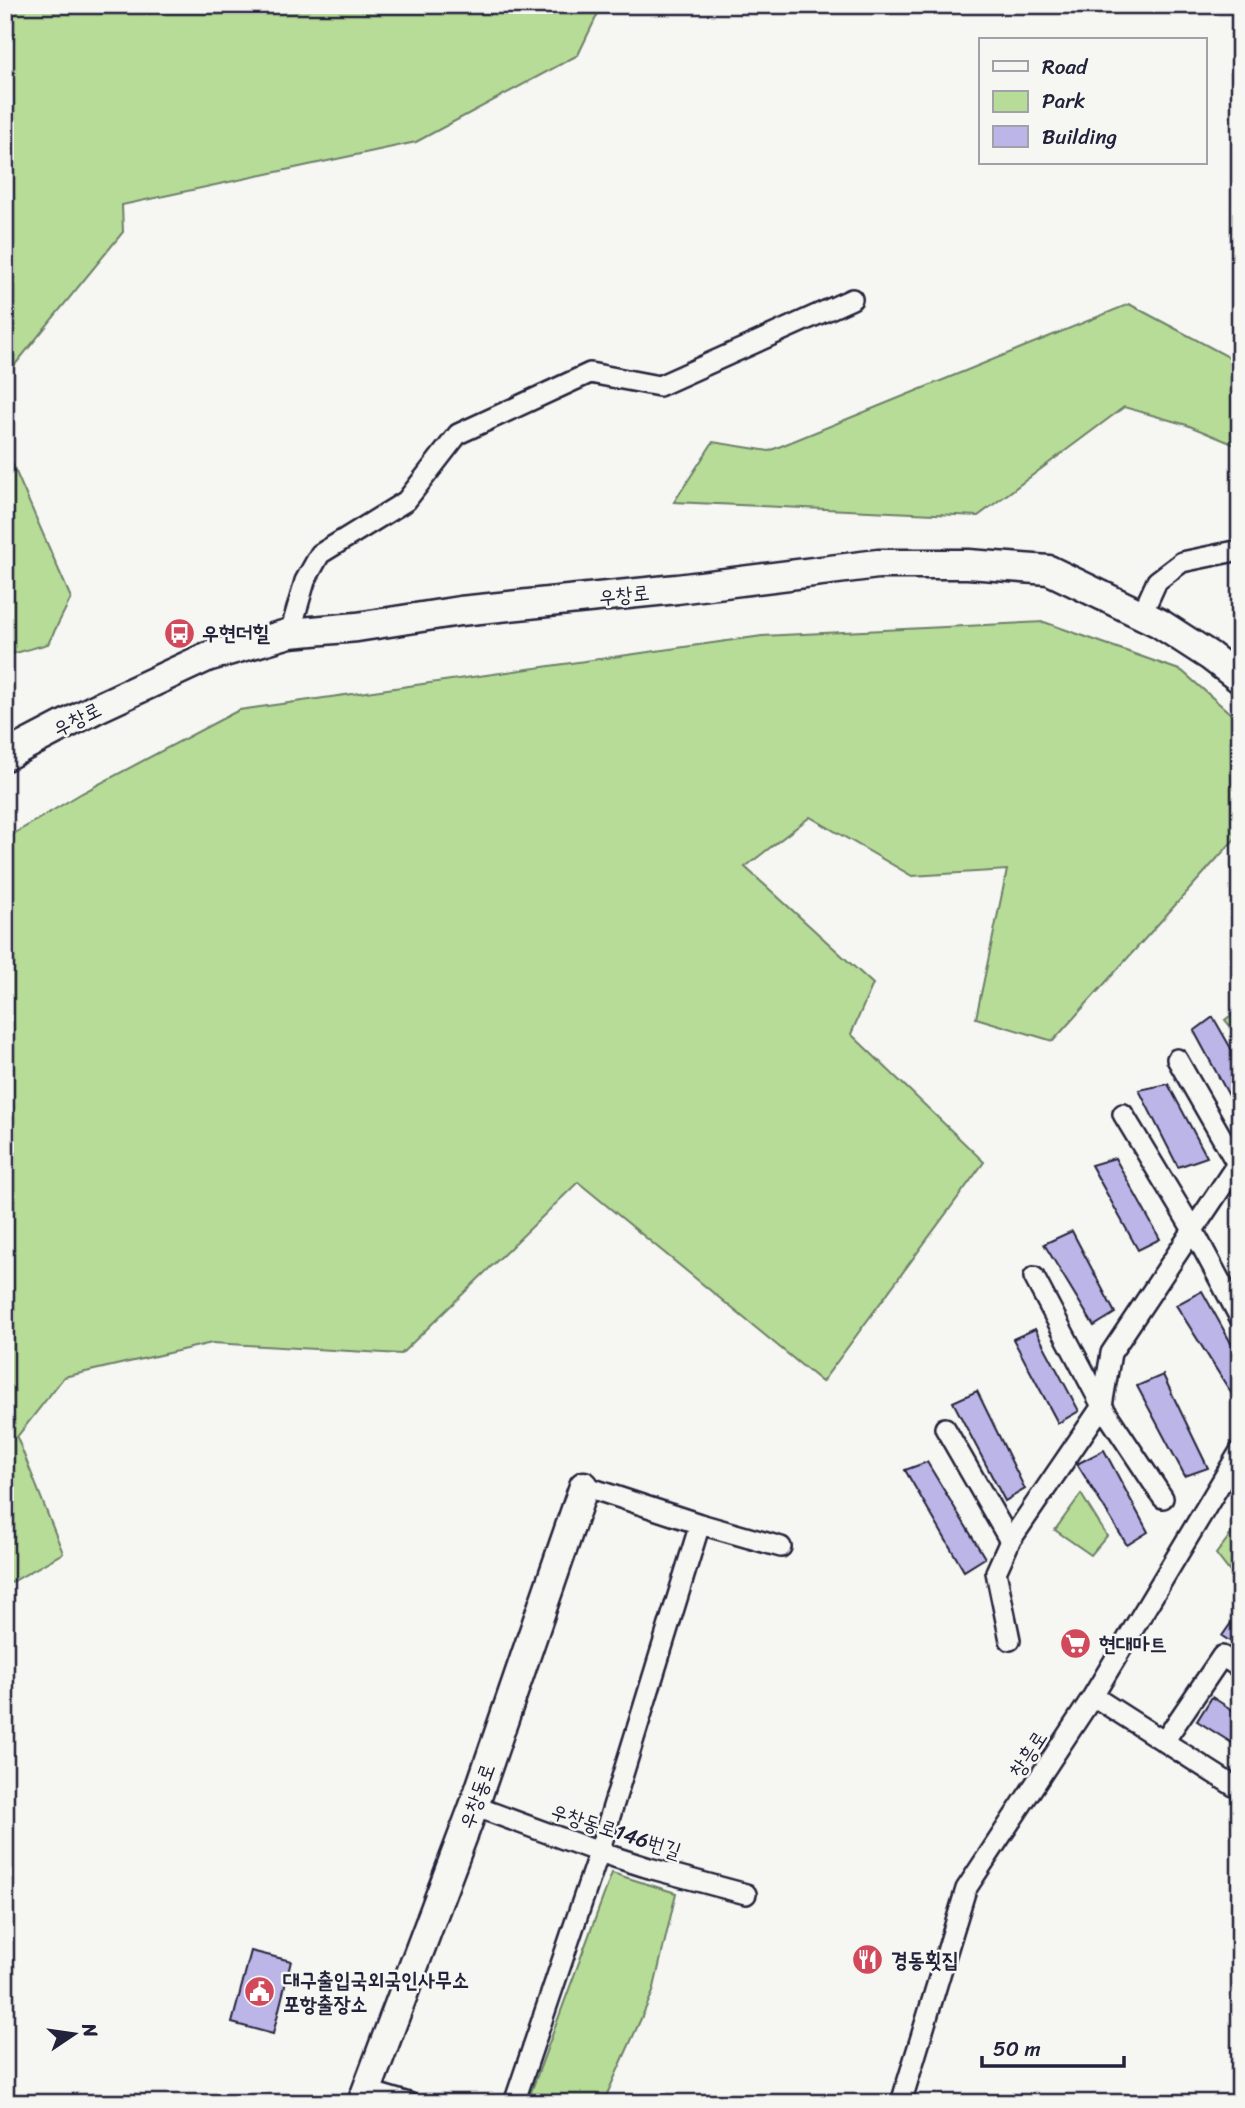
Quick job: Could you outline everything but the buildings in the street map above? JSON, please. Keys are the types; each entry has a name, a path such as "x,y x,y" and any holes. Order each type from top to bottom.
{"main road":[{"name":"우창로","path":"5,756 95,709 207,657 290,632 357,627 460,611 677,589 878,564 968,564 1049,570 1142,614 1210,656 1240,679"},
{"name":"우창동로","path":"364,2097 474,1806 584,1486"}],"street":[{"path":"290,632 305,581 320,554 407,501 458,434 590,373 659,386 852,299"},
{"path":"1142,614 1157,581 1182,562 1240,550"},
{"path":"1010,1640 996,1573 1010,1541 1102,1406 1111,1353 1239,1163 1177,1059"},
{"path":"1123,1114 1193,1230 1240,1318"},
{"path":"1034,1277 1102,1406 1163,1498"},
{"path":"945,1428 1010,1541"},
{"name":"창흥로","path":"901,2103 967,1889 1093,1696 1240,1451"},
{"path":"584,1486 781,1547"},
{"path":"514,2103 599,1853 700,1524"},
{"path":"1165,1740 1222,1656 1240,1668"},
{"path":"1093,1696 1240,1790"},
{"name":"우창동로146번길","path":"474,1806 599,1853 746,1894"},
{"path":"364,2097 409,2103"}],"green space":[{"path":"5,5 602,5 578,55 416,142 122,205 123,232 5,377"},
{"path":"1129,304 1240,363 1240,447 1187,425 1124,407 978,516 674,502 713,442 769,451"},
{"path":"5,447 71,598 48,644 5,656"},
{"path":"1044,622 1182,671 1240,722 1240,833 1053,1041 976,1018 1007,870 912,876 810,817 745,867 873,984 851,1034 984,1162 822,1382 578,1182 401,1354 212,1343 64,1377 17,1437 63,1553 5,1586 5,839 82,793 239,710 762,636"},
{"path":"1240,1008 1240,1038 1225,1020"},
{"path":"1081,1494 1107,1536 1091,1555 1055,1530"},
{"path":"1240,1522 1240,1585 1216,1554"},
{"path":"612,1873 676,1893 653,1992 603,2103 527,2103"}],"place":[{"name":"우현더힐","path":"179,633"},
{"name":"현대마트","path":"1076,1644"},
{"name":"경동횟집","path":"868,1960"},
{"name":"대구출입국외국인사무소 포항출장소","path":"260,1992"}]}
